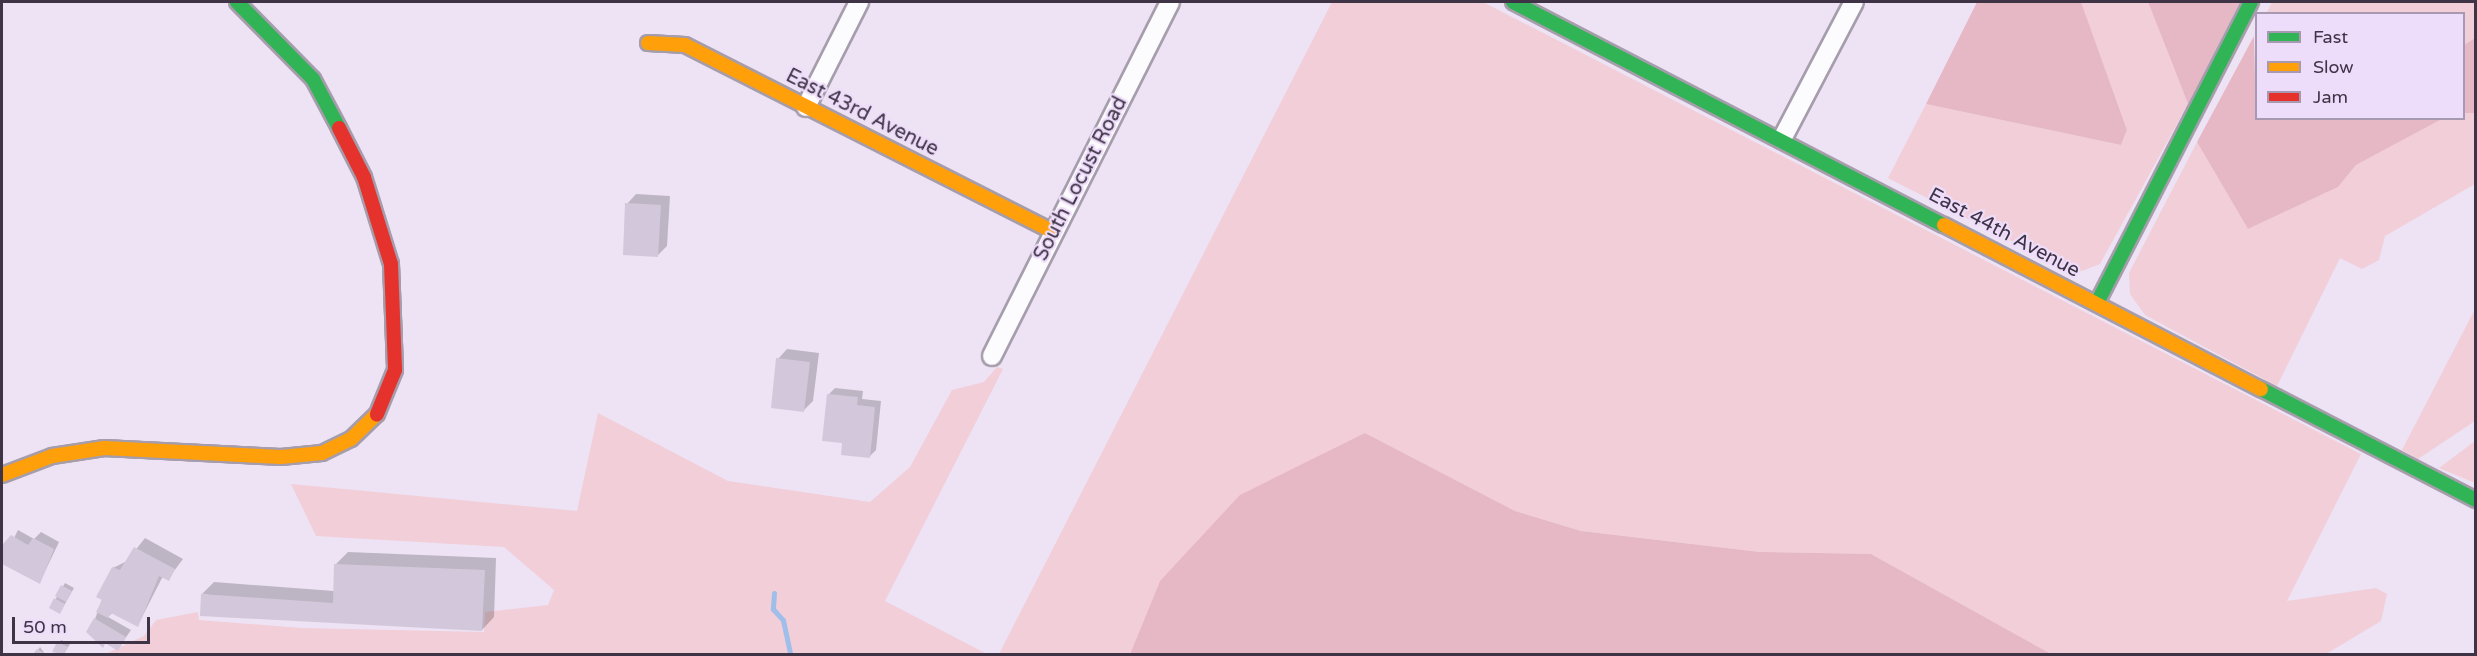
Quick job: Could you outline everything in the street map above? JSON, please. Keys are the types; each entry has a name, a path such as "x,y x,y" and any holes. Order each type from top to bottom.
{"street":[{"path":"2,475 52,456 104,448 281,457 322,453 351,439 379,412 395,370 391,264 364,177 313,79 237,2"},
{"path":"806,107 859,2"},
{"name":"South Locust Road","path":"992,356 1170,2"},
{"name":"East 44th Avenue","path":"1513,2 1782,139 2475,500"},
{"path":"1782,139 1854,2"},
{"path":"2097,303 2251,2"},
{"name":"East 43rd Avenue","path":"648,43 685,45 1054,232"}],"shaded area":[{"path":"1332,2 1483,2 2361,454 2287,601 2376,588 2387,594 2381,621 2326,654 2051,654 1871,554 1760,552 1581,531 1515,511 1365,433 1160,581 1130,654 999,654"},
{"path":"1977,2 2081,2 2127,130 2121,145 1926,104"},
{"path":"2081,2 2148,2 2188,104 2100,264 2082,271 2066,269 1888,178 1926,104 2121,145 2127,130"},
{"path":"2148,2 2240,2 2188,104 2174,68"},
{"path":"2272,2 2475,2 2475,38 2465,44 2465,12 2267,12"},
{"path":"2254,36 2255,120 2440,120 2356,165 2338,187 2248,229 2197,142"},
{"path":"2475,38 2475,113 2465,113 2465,44"},
{"path":"2465,113 2475,113 2475,184 2385,236 2379,260 2362,269 2340,258 2277,386 2145,315 2130,294 2129,273 2197,142 2248,229 2338,187 2356,165 2440,120 2465,120"},
{"path":"2475,309 2475,421 2418,459 2402,450"},
{"path":"997,367 1003,369 885,601 987,654 105,654 144,636 156,620 198,612 199,620 302,628 484,632 485,612 548,605 554,590 504,547 316,536 291,484 577,511 598,413 728,481 870,502 910,467 952,390 984,382"},
{"path":"1365,433 1515,511 1581,531 1760,552 1871,554 2051,654 1130,654 1160,581 1240,495"},
{"path":"2475,441 2475,483 2439,468"}],"building":[{"path":"625,203 661,205 658,257 623,255"},
{"path":"776,358 810,362 804,412 771,408"},
{"path":"827,394 858,397 857,405 875,407 870,458 841,455 842,443 822,441"},
{"path":"11,535 28,545 33,538 54,549 40,584 2,564 2,545"},
{"path":"134,547 175,569 169,581 159,576 138,627 111,613 108,618 96,612 102,600 96,597 112,567 120,570"},
{"path":"334,564 485,570 482,631 200,616 201,594 333,603"},
{"path":"61,585 72,591 66,602 55,596"},
{"path":"54,598 65,604 60,614 49,608"},
{"path":"94,618 126,637 118,651 105,643 103,648 86,632"},
{"path":"57,642 68,647 64,654 52,652"},
{"path":"37,649 46,654 33,654"}],"waterway":[{"path":"774,593 773,609 783,620 790,654"}],"traffic: fast":[{"path":"237,2 313,79 339,128"},
{"path":"1513,2 1944,225"},
{"path":"2097,303 2251,2"},
{"path":"2261,389 2476,500"}],"traffic: slow":[{"path":"648,43 685,45 1054,232"},
{"path":"1944,225 2261,389"},
{"path":"2,475 52,456 104,448 281,457 322,453 351,439 377,414"}],"traffic: jam":[{"path":"339,128 364,177 391,264 395,370 377,414"}]}
